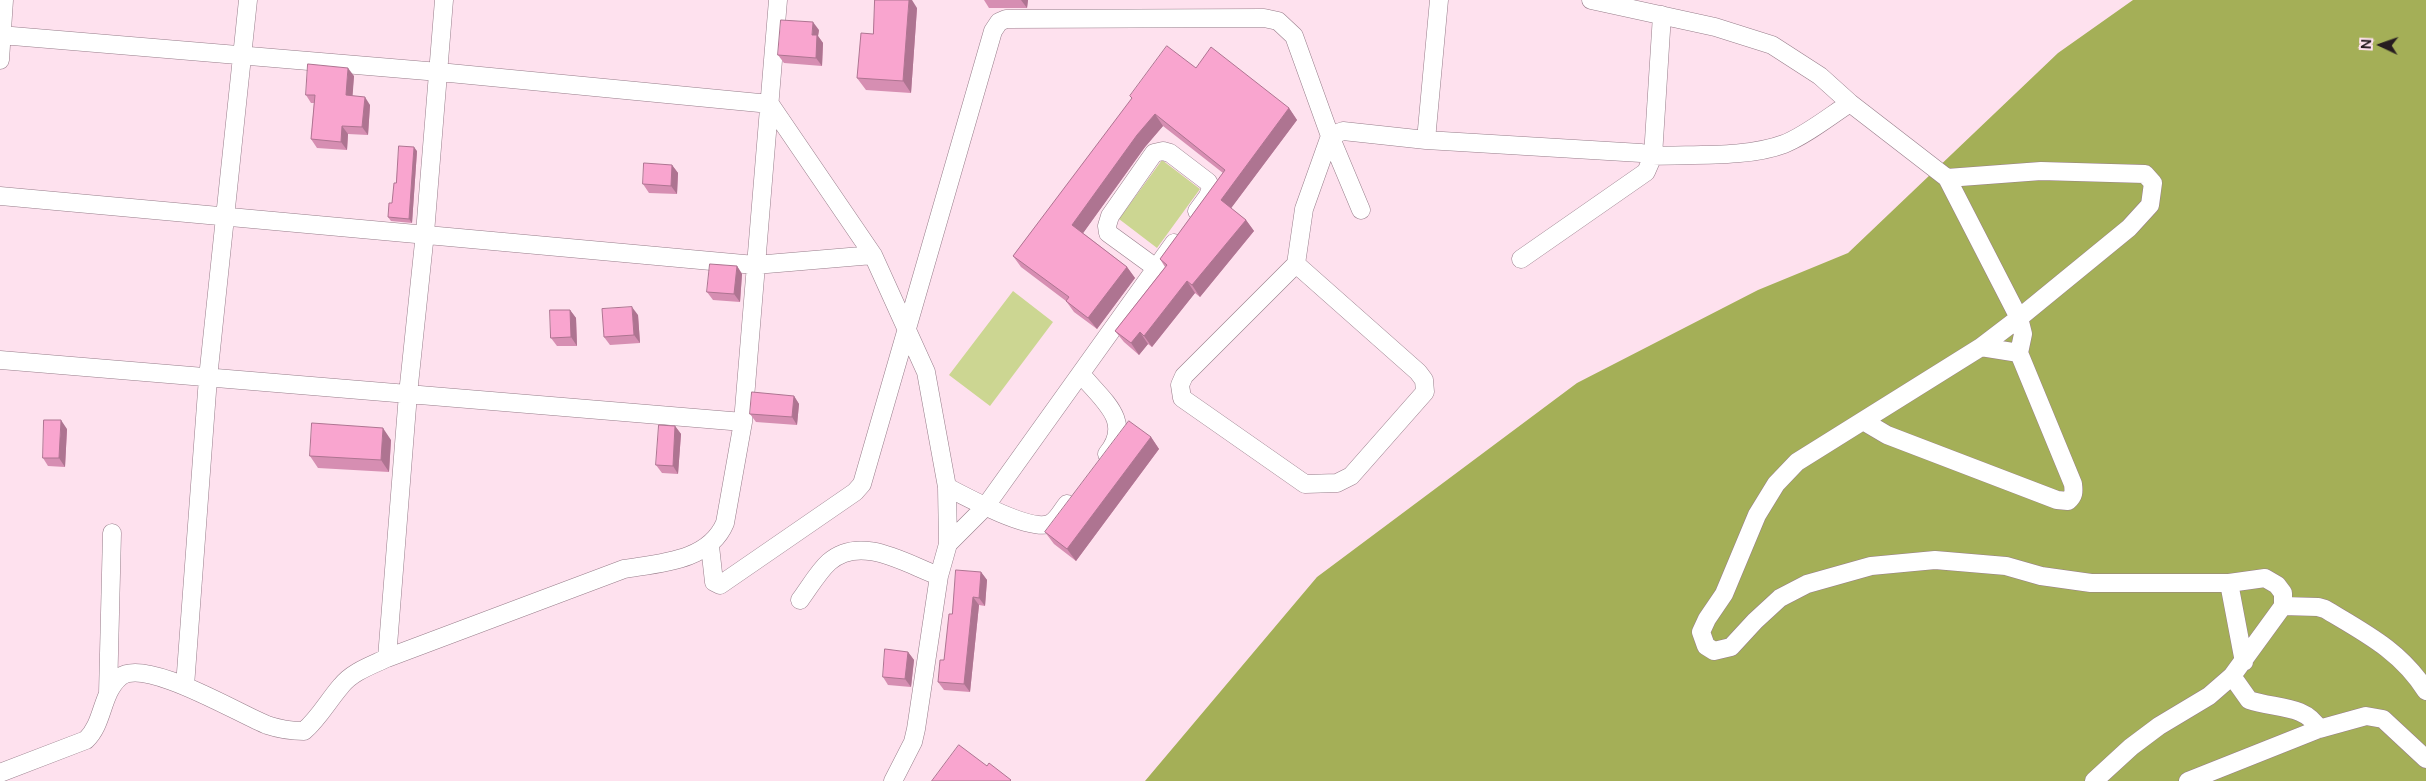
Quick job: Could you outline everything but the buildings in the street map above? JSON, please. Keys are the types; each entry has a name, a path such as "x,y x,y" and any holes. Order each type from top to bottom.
{"street":[{"path":"0,60 4,0"},
{"path":"185,686 208,378 248,0"},
{"path":"386,658 408,394 426,233 444,0"},
{"path":"0,773 86,740 95,732 108,694 121,676 133,673 168,679 267,725 289,731 304,731 316,721 342,685 357,672 386,658 624,569 665,562 696,553 710,546 720,535 725,523 744,422 755,265 778,0"},
{"path":"1426,140 1439,0"},
{"path":"1591,0 1715,26 1772,45 1820,76 1850,104 1947,178 2019,318 2023,334 2019,353 2073,484 2074,492 2068,501 2057,500 1887,435 1865,422"},
{"path":"1522,259 1646,172 1653,156 1662,15"},
{"path":"710,546 714,582 720,585 854,492 862,484 993,31 999,22 1006,19 1264,18 1278,22 1294,36 1330,136 1361,210"},
{"path":"1,36 439,72 770,104"},
{"path":"770,104 873,255 926,372 947,487 948,544 939,576 916,729 913,742 893,781"},
{"path":"1296,264 1418,372 1424,380 1425,392 1351,476 1337,483 1305,484 1182,398 1180,385 1184,376 1296,264 1304,209 1330,136 1343,131 1426,140 1641,153 1653,156 1769,149 1786,143 1850,104"},
{"path":"948,544 985,508 1208,196 1211,188 1208,182 1170,153 1163,151 1154,153 1110,216 1106,226 1108,233 1156,268"},
{"path":"1947,178 2042,171 2145,174 2153,183 2150,205 2129,228 2019,318 1981,347 1865,422 1797,462 1776,484 1757,515 1728,586 1701,632 1706,646 1714,651 1731,647 1754,621 1780,598 1807,584 1871,566 1935,560 2006,566 2041,576 2091,583 2229,583 2265,578 2277,585 2283,593 2283,606 2232,676 2210,696 2152,732 2094,781"},
{"path":"0,196 426,233 755,265 873,255"},
{"path":"1981,347 2019,353"},
{"path":"0,360 744,422"},
{"path":"1081,374 1118,420 1119,432 1115,444 1097,468"},
{"path":"947,487 985,508 1035,524 1047,525 1054,521 1078,491"},
{"path":"108,694 112,533"},
{"path":"800,600 829,562 844,553 868,550 939,576"},
{"path":"2229,583 2244,662"},
{"path":"2283,606 2325,609 2389,648 2414,672 2426,691"},
{"path":"2232,676 2249,700 2303,711 2314,719 2319,729"},
{"path":"2188,781 2319,729 2366,716 2383,719 2426,759"}],"green space":[{"path":"2133,0 2426,0 2426,781 1145,781 1317,577 1577,383 1758,290 1848,253 2058,53"},
{"path":"1162,160 1200,189 1157,248 1119,219"},
{"path":"1013,291 1053,322 990,406 949,375"}]}
